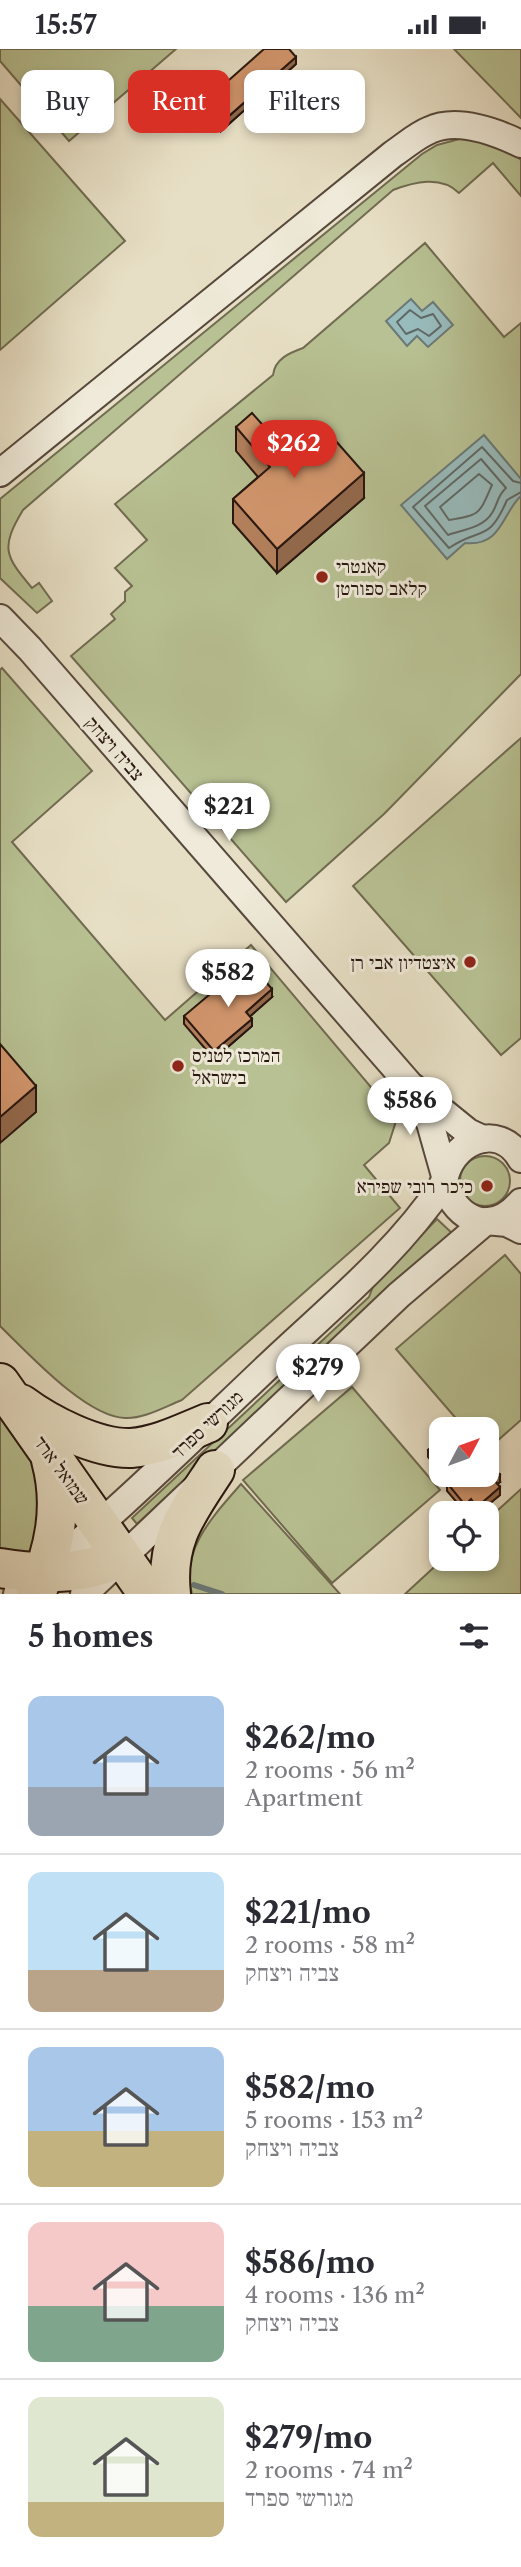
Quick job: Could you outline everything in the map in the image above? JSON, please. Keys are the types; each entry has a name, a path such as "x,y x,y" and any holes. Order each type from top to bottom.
{"highway":[{"path":"5,1389 40,1417 66,1431 130,1448 167,1440 208,1423"},
{"name":"שמואל ארד","path":"5,1389 148,1594"},
{"path":"33,1587 56,1532 59,1505 49,1454"},
{"path":"171,1594 170,1554 174,1539 215,1470"},
{"path":"0,1568 33,1587 122,1557"}],"street":[{"path":"0,473 393,154 431,129 447,126 472,127 499,134 521,144"},
{"name":"צביה ויצחק","path":"4,626 410,1085 468,1132 507,1145 521,1159"},
{"name":"צביה ויצחק","path":"410,1085 430,1123 444,1179 455,1207 465,1215 486,1221"},
{"path":"486,1139 504,1137 521,1129"},
{"name":"מגורשי ספרד","path":"33,1587 392,1249 425,1212 444,1179 453,1156 463,1146 486,1139"},
{"name":"מגורשי ספרד","path":"84,1594 399,1295 486,1221 505,1217 521,1202"},
{"path":"486,1221 507,1223 521,1230"}],"green space":[{"path":"0,49 176,49 152,70 128,70 128,90 114,102 114,70 21,70 21,85 0,61"},
{"path":"454,49 521,49 521,118"},
{"path":"0,99 21,123 21,133 30,133 125,241 0,350"},
{"path":"62,133 78,133 69,141"},
{"path":"463,138 502,147 521,160 521,196 493,163 459,193 452,187 436,182 418,183 393,190 23,510 11,534 11,559 32,588 39,583 52,601 37,613 0,578 0,499 422,154 437,145"},
{"name":"קאנטרי קלאב ספורטן","path":"425,243 504,337 521,323 521,674 384,814 286,902 71,656 115,619 111,614 125,601 125,592 132,586 115,568 147,540 115,504 273,375 274,369 284,357 303,348"},
{"name":"המרכז לטניס בישראל","path":"2,668 92,771 12,842 165,1020 251,945 397,1118 389,1143 364,1165 400,1208 182,1400 139,1417 110,1415 76,1396 0,1326"},
{"name":"איצטדיון אבי רן","path":"521,738 521,1038 501,1055 353,886"},
{"path":"485,1156 503,1163 510,1181 503,1199 485,1206 467,1199 460,1181 467,1163"},
{"path":"437,1219 455,1236 389,1290 137,1524 132,1518 369,1297 374,1284"},
{"path":"505,1255 521,1274 521,1420 499,1439 499,1417 455,1417 396,1349"},
{"path":"352,1387 429,1477 429,1487 437,1487 440,1490 332,1583 243,1480"},
{"path":"0,1403 44,1484 34,1560 0,1553"},
{"path":"241,1484 340,1594 192,1594 190,1578 195,1548 210,1521"},
{"path":"521,1489 521,1594 405,1594 430,1571 499,1571 499,1509"}],"water":[{"path":"411,299 422,311 433,302 453,325 428,347 417,336 407,346 386,321"},
{"path":"484,435 521,479 521,496 500,527 487,540 465,543 447,559 401,505"}],"building":[{"path":"264,49 289,49 296,57 281,70 244,70 244,103 230,115 230,79"},
{"path":"252,413 287,452 320,423 364,473 277,549 233,499 270,467 236,427"},
{"path":"253,967 272,989 246,1012 252,1019 214,1051 184,1016 222,984 227,990"},
{"path":"0,1044 36,1086 0,1117"},
{"path":"450,1487 500,1487 484,1501 462,1501"}],"waterway":[{"path":"194,1585 222,1594"}],"place":[{"name":"קאנטרי קלאב ספורטן","path":"322,577"},
{"name":"איצטדיון אבי רן","path":"470,962"},
{"name":"המרכז לטניס בישראל","path":"178,1066"},
{"name":"כיכר רובי שפירא","path":"487,1186"}]}
